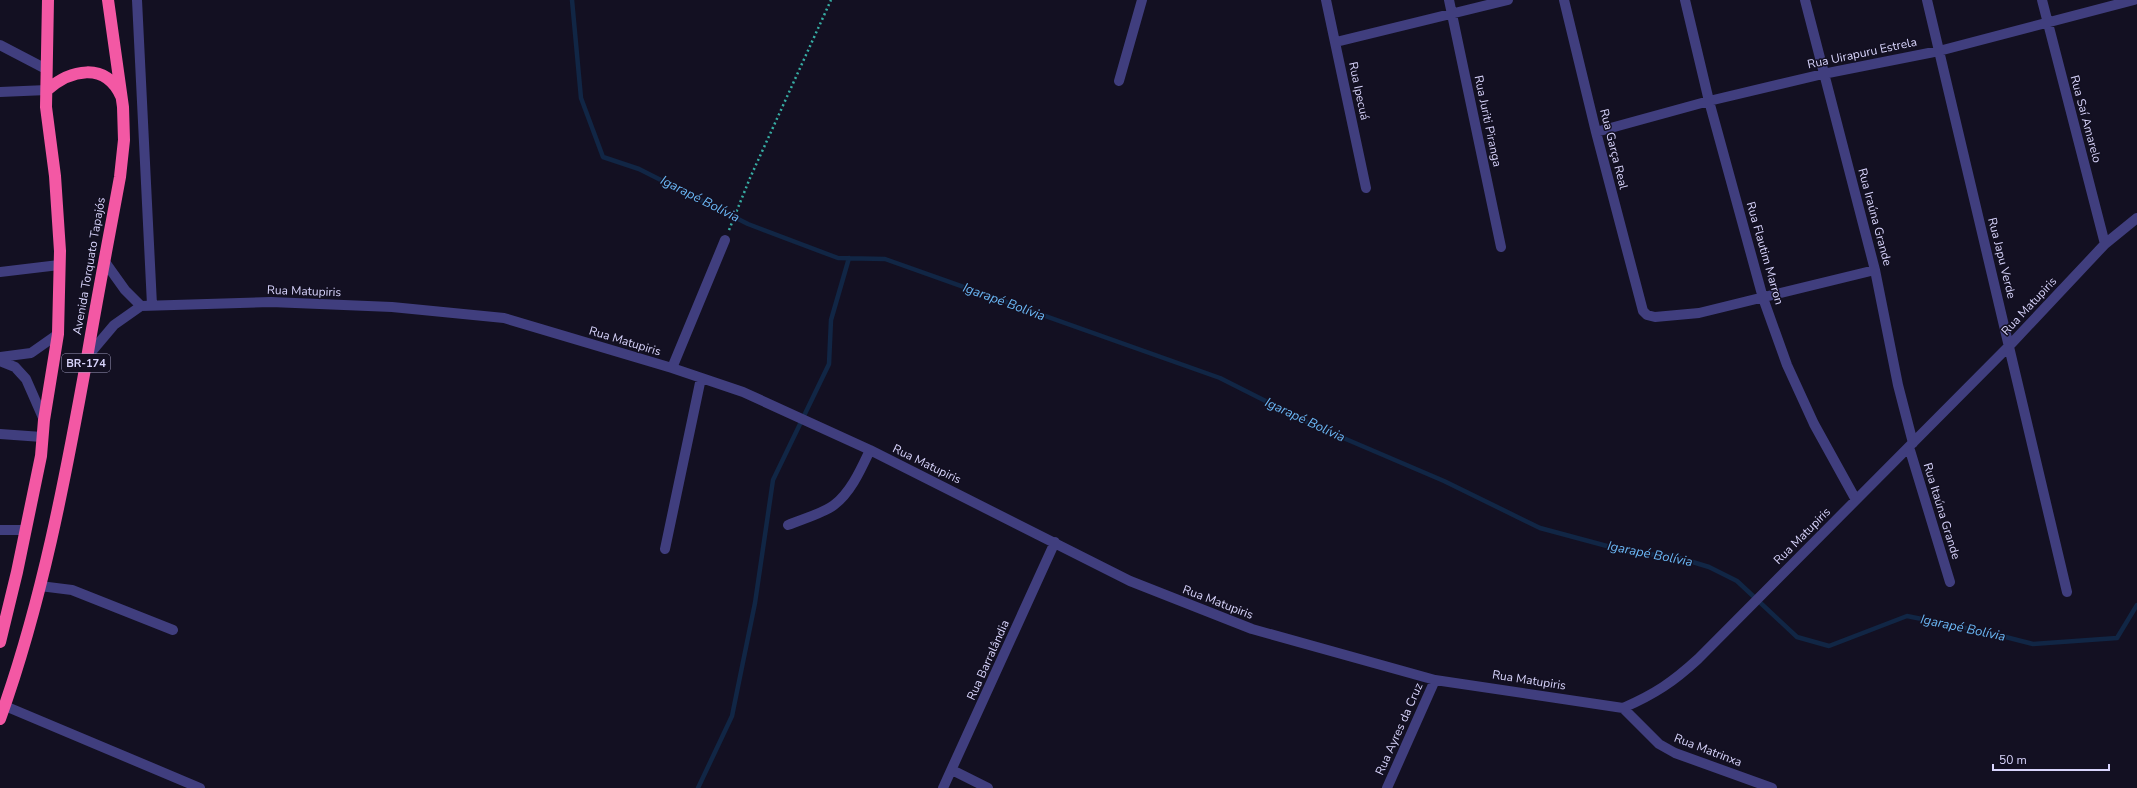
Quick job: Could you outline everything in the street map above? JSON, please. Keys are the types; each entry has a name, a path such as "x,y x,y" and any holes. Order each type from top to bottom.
{"highway":[{"name":"Avenida Torquato Tapajós","path":"0,642 17,572 24,530 41,456 44,420 58,334 59,266 54,176 46,107 48,0"},
{"name":"Avenida Torquato Tapajós","path":"0,719 40,586 69,461 120,177 124,140 124,107 109,1"},
{"path":"47,90 56,82 73,74 90,72 99,74 113,84 122,98 124,107"}],"street":[{"path":"137,0 152,305"},
{"path":"1119,81 1142,0"},
{"name":"Rua Ipecuá","path":"1326,0 1366,188"},
{"name":"Rua Juriti Piranga","path":"1449,0 1501,247"},
{"path":"1336,42 1452,12 1508,0"},
{"name":"Rua Garça Real","path":"1564,0 1596,132 1643,311 1647,315 1655,317 1699,313 1763,298"},
{"name":"Rua Flautim Marron","path":"1685,0 1709,101 1763,298 1787,365 1814,424 1856,500"},
{"name":"Rua Iraúna Grande","path":"1805,0 1875,270 1911,445"},
{"name":"Rua Japu Verde","path":"1927,0 2010,345 2067,592"},
{"name":"Rua Saí Amarelo","path":"2042,0 2105,244"},
{"name":"Rua Uirapuru Estrela","path":"1596,132 1709,101 1823,74 1939,51 2134,0"},
{"path":"0,45 46,69"},
{"path":"0,92 47,90"},
{"name":"Rua Matupiris","path":"87,357 114,325 141,306 271,302 392,307 459,312 504,318 672,368 743,392 870,450 1130,581 1252,629 1435,680 1623,708 1650,697 1674,680 1698,659 1726,629 2010,345 2105,244 2137,218"},
{"path":"672,368 725,240"},
{"path":"105,262 125,290 141,306"},
{"path":"0,272 59,266"},
{"path":"1763,298 1875,270"},
{"path":"0,357 31,353 58,334"},
{"path":"0,361 15,367 26,379 44,420"},
{"path":"665,549 702,378"},
{"path":"0,434 42,438"},
{"name":"Rua Itaúna Grande","path":"1911,445 1950,582"},
{"path":"788,525 833,506 842,498 856,477 870,450"},
{"path":"0,530 24,530"},
{"name":"Rua Barralândia","path":"943,788 1055,542"},
{"path":"40,586 72,590 173,630"},
{"name":"Rua Ayres da Cruz","path":"1387,788 1435,680"},
{"path":"4,706 200,788"},
{"name":"Rua Matrinxa","path":"1623,708 1659,744 1675,753 1772,788"},
{"path":"952,770 988,788"}],"path":[{"path":"725,240 744,194 831,0"}],"waterway":[{"name":"Igarapé Bolívia","path":"572,0 581,98 603,157 639,169 748,224 838,258 885,259 1220,378 1313,425 1444,481 1540,528 1633,553 1673,556 1709,567 1737,581 1797,637 1829,646 1907,616 1990,633 2033,644 2117,638 2137,605"},
{"path":"698,788 732,716 755,603 773,480 829,364 831,320 849,258"}]}
